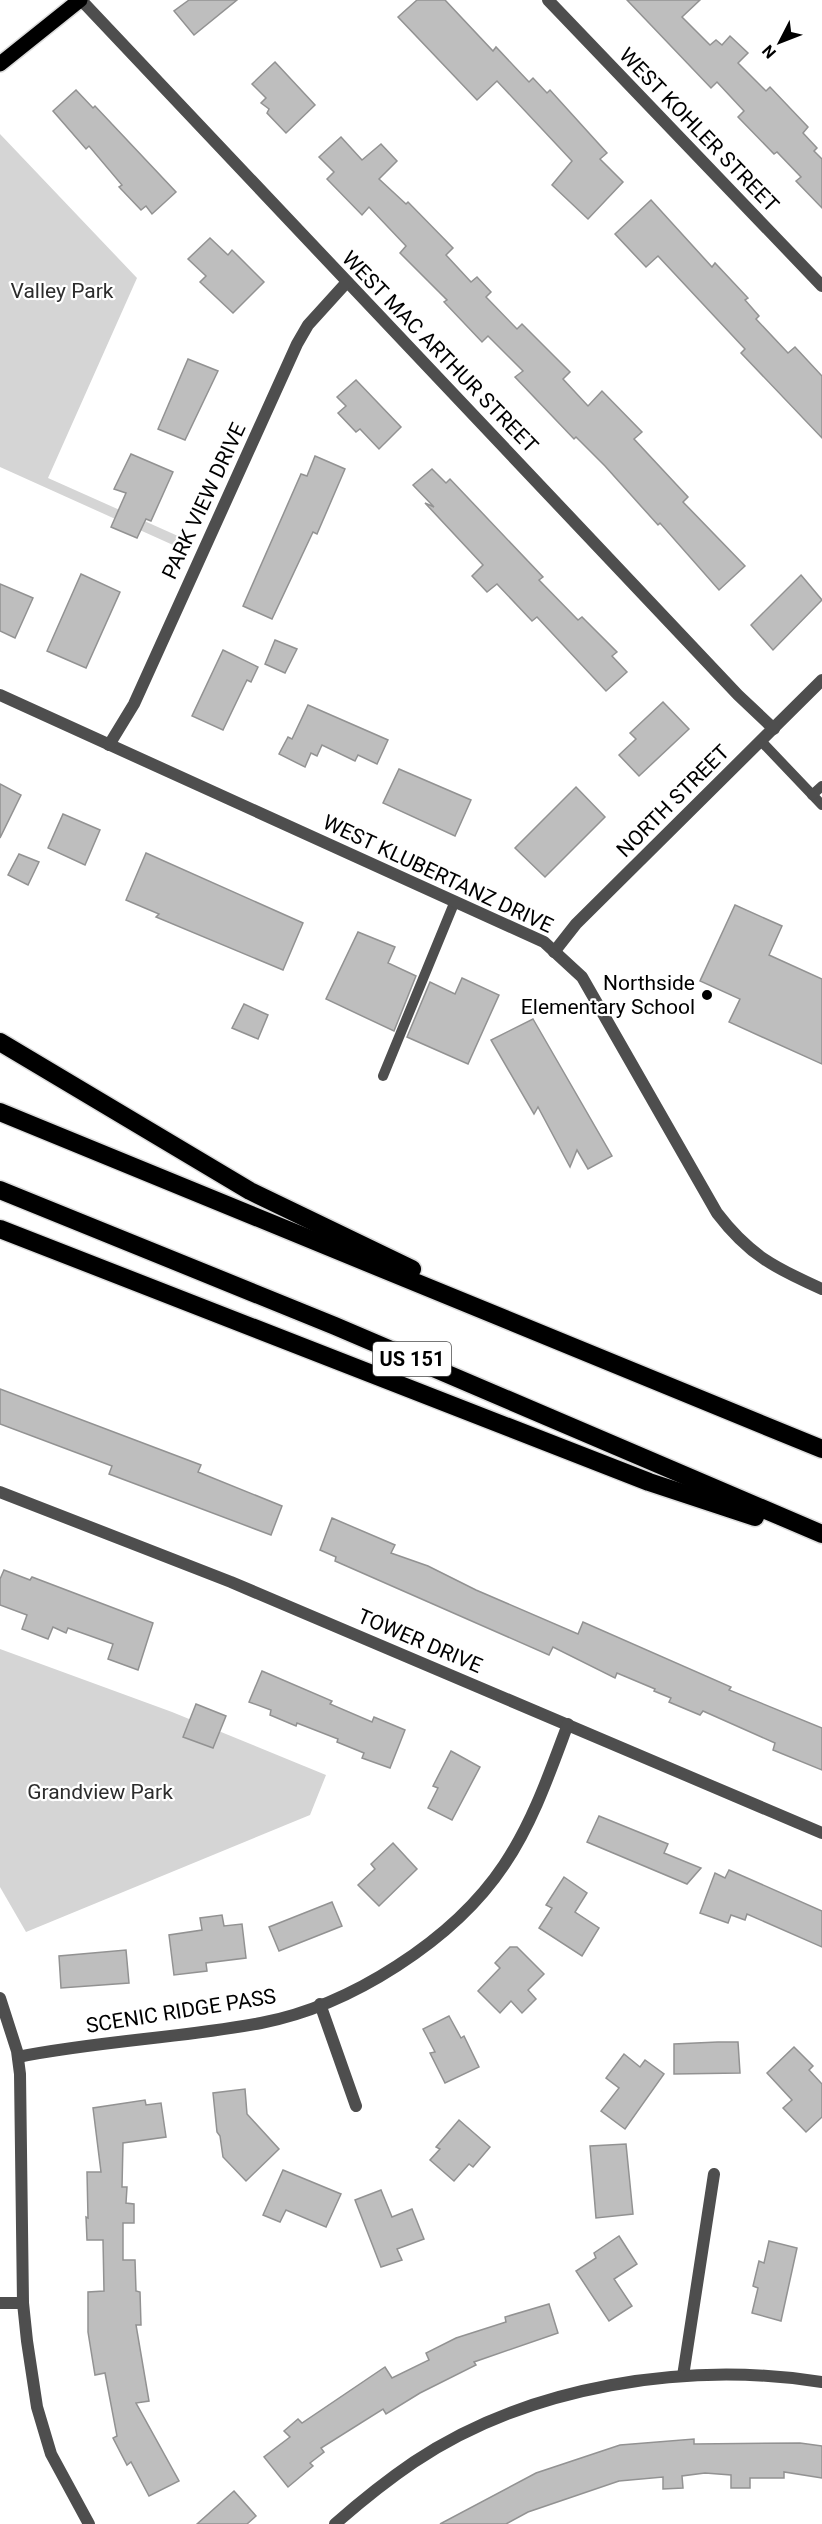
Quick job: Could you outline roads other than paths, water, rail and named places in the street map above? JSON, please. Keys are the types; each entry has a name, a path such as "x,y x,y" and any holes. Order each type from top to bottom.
{"highway":[{"path":"0,1042 250,1191 642,1375"},
{"path":"0,1112 822,1449"},
{"name":"US 151","path":"0,1190 346,1330 822,1534"},
{"path":"0,1229 649,1482 822,1539"}],"main road":[{"path":"0,64 80,0"}],"street":[{"name":"WEST MAC ARTHUR STREET","path":"80,0 738,695 774,729"},
{"name":"WEST KOHLER STREET","path":"548,0 822,286"},
{"name":"PARK VIEW DRIVE","path":"109,745 134,704 297,344 308,325 347,282"},
{"name":"NORTH STREET","path":"554,952 576,924 822,680"},
{"name":"WEST KLUBERTANZ DRIVE","path":"0,695 544,942 582,976 717,1213 731,1231 761,1259 822,1289"},
{"name":"TOWER DRIVE","path":"0,1492 231,1582 822,1833"},
{"name":"SCENIC RIDGE PASS","path":"18,2057 263,2022 345,1996 386,1974 444,1930 483,1892 505,1864 529,1820 568,1724"},
{"path":"0,1998 18,2057 25,2265 23,2302 37,2407 51,2454 77,2507 89,2524"},
{"path":"320,2004 356,2106"},
{"path":"683,2376 714,2175"},
{"path":"0,2304 23,2302"},
{"path":"334,2524 415,2461 468,2432 540,2403 593,2389 683,2376 726,2374 822,2382"}],"lane":[{"path":"761,741 822,805"},
{"path":"812,795 822,786"},
{"path":"383,1076 455,901"}],"place":[{"name":"Northside Elementary School","path":"707,995"}],"park label":[{"name":"Valley Park","path":"62,291"},
{"name":"Grandview Park","path":"100,1792"}]}
